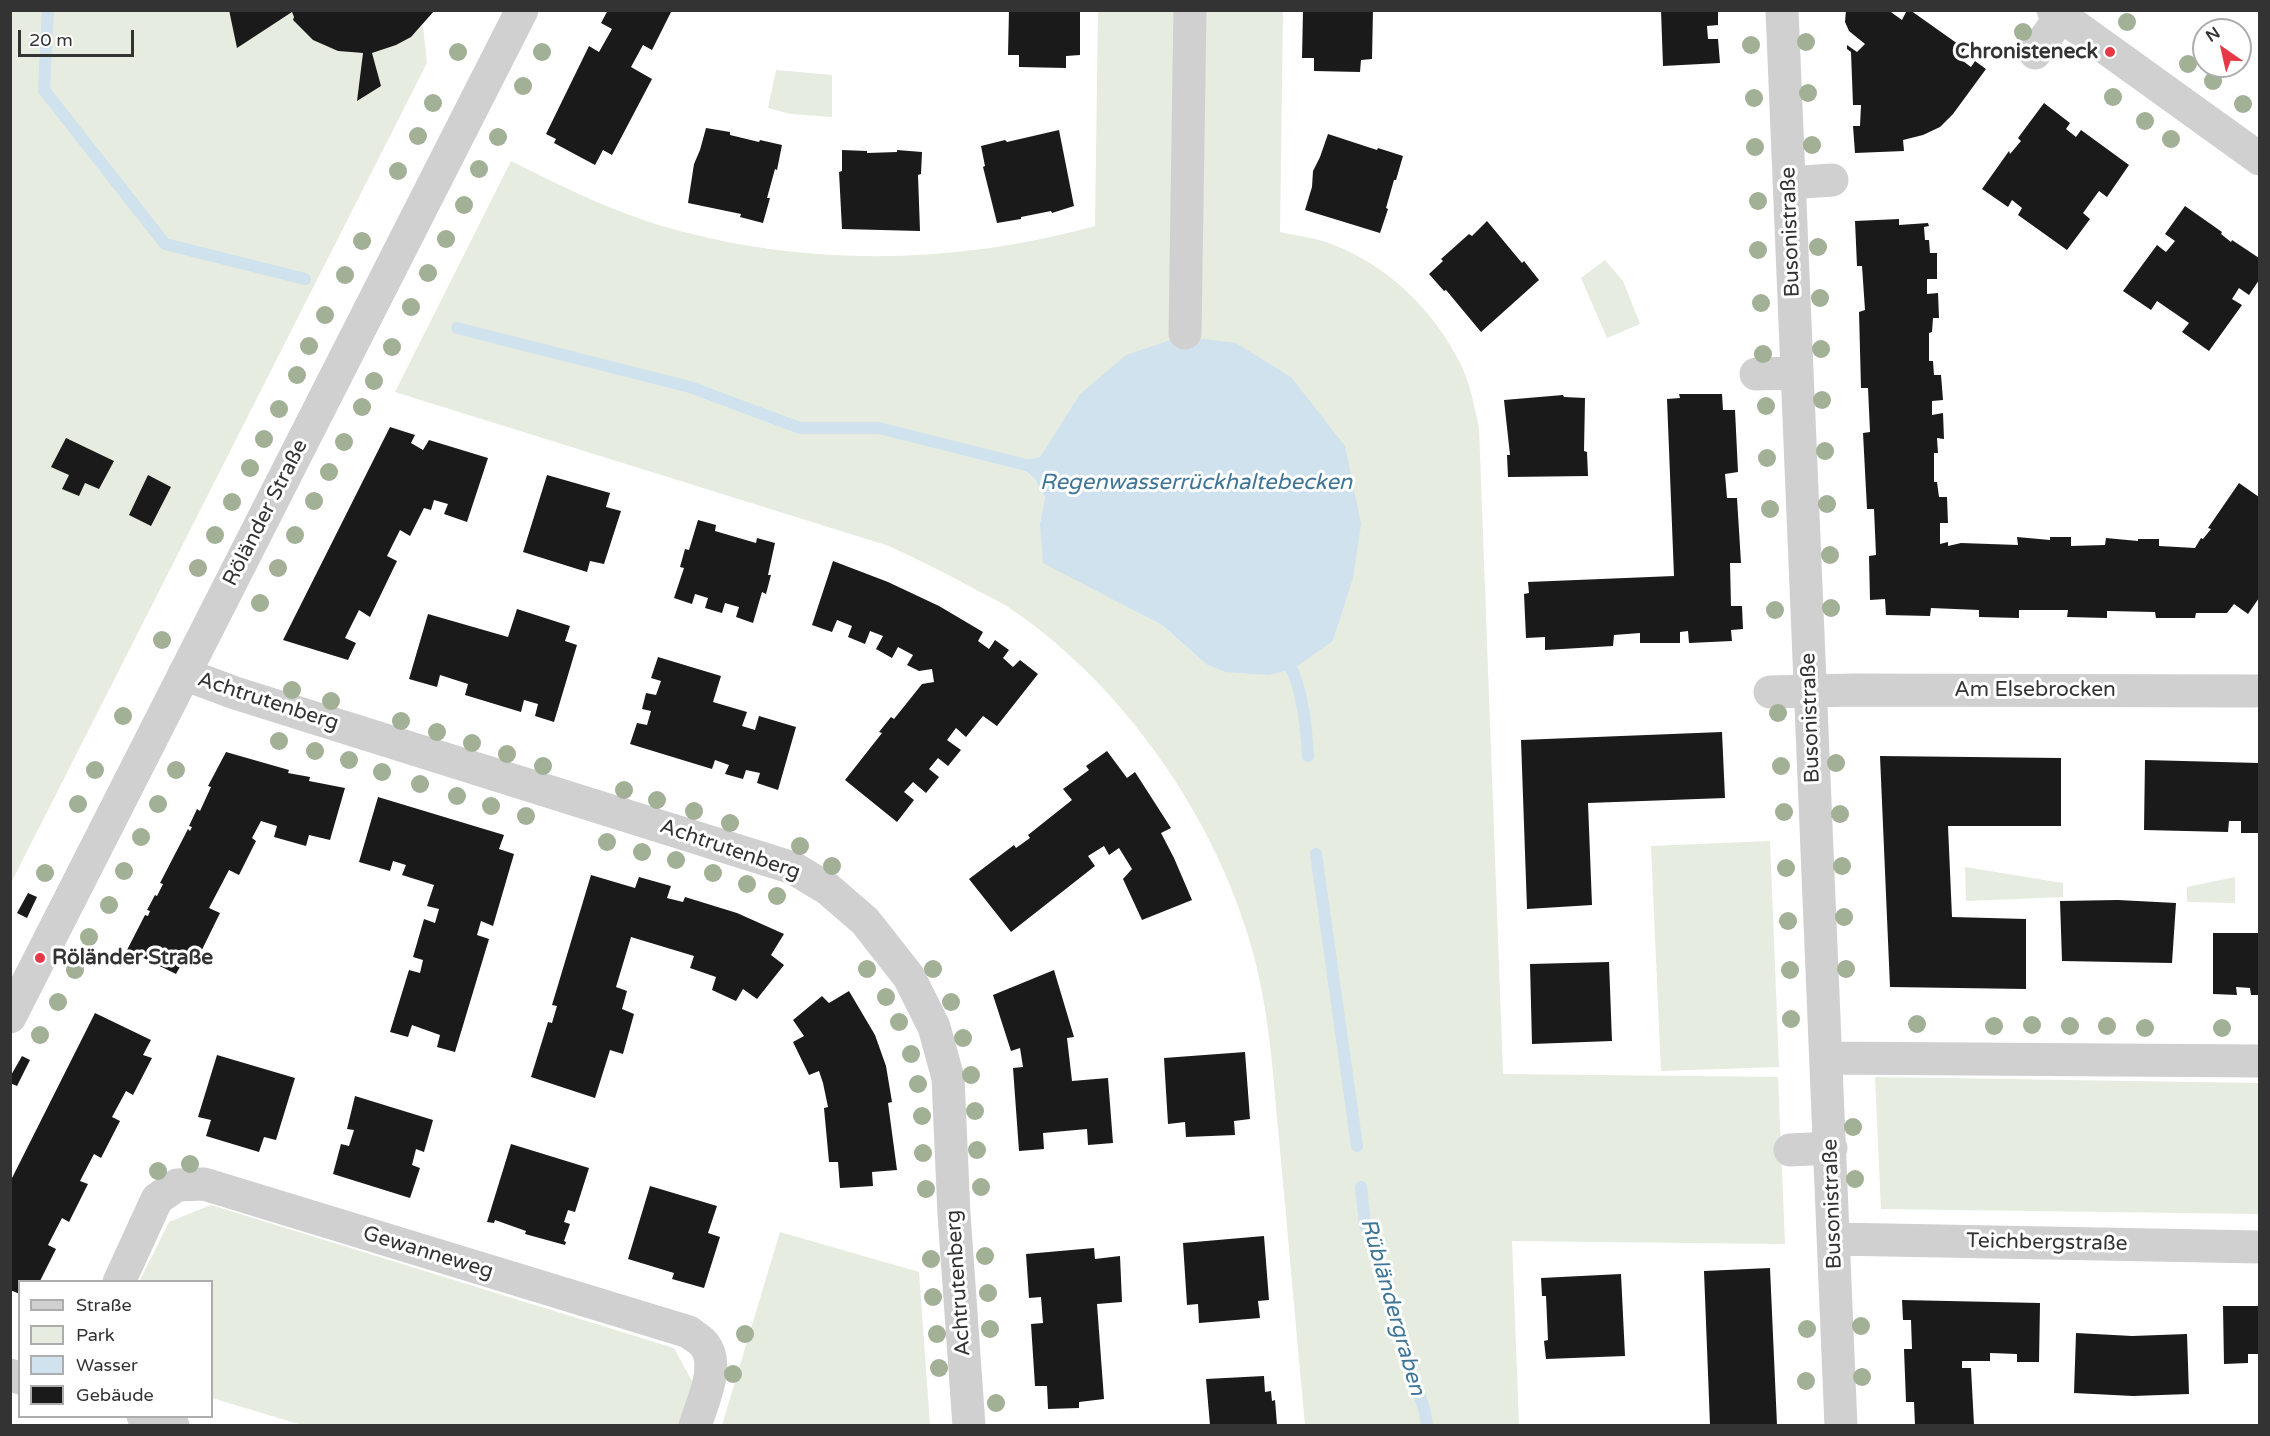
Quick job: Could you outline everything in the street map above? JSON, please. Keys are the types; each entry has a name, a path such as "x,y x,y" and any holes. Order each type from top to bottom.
{"street":[{"name":"Röländer Straße","path":"10,1017 522,10"},
{"path":"1185,333 1190,10"},
{"name":"Busonistraße","path":"1782,10 1841,1425"},
{"path":"2035,53 2057,13 2259,159"},
{"path":"1789,183 1832,180"},
{"path":"1756,374 1797,373"},
{"name":"Achtrutenberg","path":"184,674 235,693 793,868 828,889 864,921 909,977 934,1027 948,1078 954,1214 969,1425"},
{"name":"Am Elsebrocken","path":"1770,692 1810,690 2259,691"},
{"path":"1826,1058 2259,1061"},
{"path":"1790,1150 1831,1148"},
{"name":"Gewanneweg","path":"119,1280 157,1199 177,1185 204,1184 689,1332 703,1343 711,1363 710,1376 695,1425"},
{"name":"Teichbergstraße","path":"1834,1239 2259,1247"},
{"path":"150,1418 173,1425"}],"green space":[{"path":"11,11 229,11 238,47 292,12 293,20 316,40 343,51 363,53 357,100 372,53 399,42 423,26 427,63 11,883"},
{"path":"1098,11 1283,11 1280,232 1321,241 1354,254 1390,277 1407,292 1436,324 1459,361 1469,385 1479,428 1503,1074 1778,1077 1785,1244 1512,1241 1519,1425 1305,1425 1275,1089 1262,990 1250,942 1234,894 1213,847 1188,801 1159,757 1127,716 1092,677 1054,642 1001,603 889,546 395,392 511,161 574,192 639,219 684,232 786,251 890,256 942,253 1045,238 1095,226","holes":["1079,395 1338,625 1333,641 1206,664 1162,625 1114,599 1040,523 1045,497 1034,478 1016,463 1040,457"]},
{"path":"776,70 832,75 832,117 791,114 768,108"},
{"path":"1605,260 1623,281 1640,324 1607,338 1581,278"},
{"path":"1770,841 1779,1067 1661,1071 1651,846"},
{"path":"1965,867 2063,883 2063,897 1966,901"},
{"path":"2235,877 2235,903 2187,902 2187,887"},
{"path":"1875,1077 2259,1083 2259,1214 1881,1209"},
{"path":"211,1205 674,1348 693,1383 680,1425 302,1425 213,1398 213,1280 140,1280 169,1222"},
{"path":"780,1232 919,1272 930,1425 722,1425"}],"water":[{"name":"Regenwasserrückhaltebecken","path":"1195,338 1236,343 1291,377 1345,446 1361,524 1353,578 1333,641 1293,669 1269,675 1226,672 1206,664 1162,625 1043,563 1040,523 1045,497 1034,478 1015,462 1040,457 1079,395 1126,355 1174,339"}],"building":[{"path":"229,10 435,10 411,37 372,53 381,86 357,101 363,53 338,51 313,40 293,20 292,12 237,48"},
{"path":"608,10 672,10 652,50 643,45 631,67 652,79 612,155 603,150 595,165 554,143 556,139 546,134 589,46 599,52 612,29 601,23"},
{"path":"1009,10 1080,10 1080,55 1066,56 1066,68 1019,67 1019,55 1008,55"},
{"path":"1303,10 1373,10 1372,59 1361,60 1360,72 1314,71 1314,58 1302,58"},
{"path":"1661,10 1718,10 1718,25 1707,26 1708,39 1718,39 1720,63 1663,66"},
{"path":"1846,10 1888,10 1902,20 1906,12 1910,10 1965,49 1959,58 1971,67 1975,61 1986,69 1953,114 1940,127 1923,135 1903,140 1904,151 1855,153 1853,126 1860,126 1861,105 1853,105 1851,52 1847,49 1847,45 1857,52 1865,44 1849,31 1845,22"},
{"path":"2044,103 2070,123 2066,129 2076,137 2081,130 2129,165 2107,197 2099,191 2083,213 2090,219 2067,250 2018,215 2022,208 2012,200 2008,207 1982,189 2009,151 2010,154 2021,141 2018,138"},
{"path":"706,128 730,132 730,135 759,142 760,140 782,145 777,170 775,169 767,198 770,198 763,223 740,217 741,214 688,203 694,164"},
{"path":"1059,130 1074,206 1052,213 1051,211 997,223 983,167 985,166 981,146"},
{"path":"1328,134 1403,156 1380,233 1305,210 1312,187 1313,171"},
{"path":"842,150 867,151 867,153 897,152 897,150 922,152 921,174 918,175 920,231 842,229 839,172 842,171"},
{"path":"2185,206 2222,232 2221,234 2231,242 2232,240 2259,258 2259,280 2249,295 2239,288 2232,299 2242,305 2209,351 2182,332 2189,323 2157,301 2151,310 2123,291 2157,245 2166,252 2175,241 2165,234"},
{"path":"1899,219 1899,225 1928,223 1929,226 1924,227 1925,240 1929,240 1930,253 1937,253 1937,279 1927,279 1927,294 1938,293 1939,318 1933,318 1932,332 1929,333 1929,361 1933,361 1934,375 1941,375 1943,400 1932,401 1932,415 1943,413 1944,439 1937,438 1938,453 1934,453 1934,482 1937,482 1939,497 1947,497 1948,523 1940,523 1940,544 1948,542 1948,546 1961,543 2018,545 2017,537 2050,540 2050,537 2071,537 2071,546 2105,545 2106,538 2138,541 2138,539 2159,539 2159,546 2195,548 2201,538 2203,539 2211,529 2208,528 2239,483 2259,497 2259,598 2248,614 2234,604 2227,613 2196,613 2195,618 2156,618 2155,612 2107,611 2107,618 2067,617 2068,610 2019,610 2019,618 1979,617 1979,610 1931,608 1930,616 1886,615 1885,599 1870,600 1869,556 1876,555 1874,509 1867,509 1863,433 1870,432 1868,388 1861,388 1859,312 1865,310 1862,266 1857,266 1855,221"},
{"path":"1487,221 1539,280 1481,332 1446,290 1444,291 1429,274 1443,261 1441,259 1469,234 1472,236"},
{"path":"1679,394 1722,394 1723,410 1735,410 1738,472 1725,474 1727,498 1737,498 1741,563 1730,563 1731,606 1742,606 1743,629 1731,630 1732,641 1689,643 1688,631 1680,632 1680,643 1640,643 1640,633 1614,635 1613,646 1545,650 1545,637 1526,638 1524,594 1529,593 1528,582 1674,576 1667,399 1680,398"},
{"path":"1563,395 1564,397 1585,398 1584,451 1587,452 1588,476 1508,477 1507,455 1510,455 1504,400"},
{"path":"390,427 415,435 411,443 423,450 429,440 488,458 467,522 444,514 448,504 434,500 431,510 424,508 410,536 400,530 387,556 397,561 370,617 359,610 345,638 356,643 348,660 283,640"},
{"path":"66,438 114,461 99,489 85,483 79,496 62,489 69,475 51,467"},
{"path":"148,475 171,487 151,526 129,515"},
{"path":"547,475 610,493 606,507 621,511 604,564 590,561 587,572 523,552"},
{"path":"698,520 716,525 715,531 756,543 757,538 775,543 766,594 762,592 753,623 736,617 739,607 725,603 722,613 705,608 708,598 695,594 692,604 674,598 684,568 680,567 685,549 689,550"},
{"path":"833,561 888,582 939,606 983,632 978,641 989,649 995,640 1009,650 1003,658 1013,667 1020,660 1038,674 997,726 983,716 966,737 956,728 947,740 961,750 948,766 938,758 929,769 939,777 926,793 913,782 904,792 914,800 897,822 845,780 882,733 879,732 891,717 894,719 922,684 934,682 932,669 919,671 907,665 913,655 898,647 892,658 876,649 883,636 870,631 865,644 848,637 852,626 837,620 832,632 812,625"},
{"path":"517,609 570,626 565,641 577,645 554,722 535,716 538,704 524,700 521,712 465,695 468,684 440,675 437,687 409,679 428,614 508,637"},
{"path":"658,657 721,676 713,702 747,712 742,726 755,730 759,716 796,727 778,790 757,783 760,773 746,770 743,779 725,774 729,765 715,760 712,769 630,744 637,723 647,725 651,711 642,709 646,693 656,695 661,681 651,678"},
{"path":"1722,732 1725,798 1588,803 1592,905 1527,909 1521,740"},
{"path":"1107,751 1127,778 1135,772 1171,828 1161,833 1192,900 1142,920 1123,879 1132,869 1119,848 1109,855 1104,846 1088,856 1095,866 1011,932 969,879 1014,845 1016,848 1030,838 1028,835 1072,800 1063,789 1089,770 1086,766"},
{"path":"226,752 289,770 288,773 310,777 309,781 345,788 330,840 309,835 306,846 274,837 277,826 261,821 252,838 256,841 239,875 229,870 209,908 220,913 197,960 187,954 176,974 127,950 145,915 148,916 150,911 147,910 155,895 157,896 163,884 160,883 188,829 190,831 192,827 189,826 197,809 200,811 211,787 208,786"},
{"path":"1880,756 2061,758 2061,826 1948,826 1952,917 2026,919 2026,989 1890,987"},
{"path":"2145,760 2259,763 2259,833 2241,833 2241,821 2229,821 2228,832 2144,830"},
{"path":"378,797 504,835 499,849 514,854 493,926 481,921 477,935 489,939 455,1052 437,1047 440,1035 412,1025 408,1037 390,1032 409,970 420,973 423,960 413,957 424,919 435,923 439,909 427,906 434,885 402,875 406,865 393,861 390,871 359,862"},
{"path":"591,875 635,888 639,877 671,886 667,898 683,902 685,897 737,913 784,934 771,955 784,965 757,999 743,989 736,1001 712,990 716,977 690,968 694,956 631,937 616,987 627,991 622,1009 634,1014 623,1054 610,1050 595,1098 531,1077 548,1022 552,1023 557,1006 552,1005"},
{"path":"28,893 37,897 27,918 17,913"},
{"path":"2118,900 2176,903 2172,963 2062,961 2060,901"},
{"path":"2213,933 2259,933 2259,995 2251,995 2250,988 2236,987 2237,995 2213,994"},
{"path":"1609,962 1612,1041 1532,1044 1530,964"},
{"path":"1054,970 1074,1037 1067,1038 1072,1081 1108,1078 1113,1143 1088,1145 1087,1129 1043,1133 1044,1149 1019,1151 1013,1068 1023,1067 1020,1048 1011,1051 993,995"},
{"path":"849,991 875,1035 886,1066 892,1102 888,1103 897,1170 872,1172 873,1186 840,1188 838,1162 829,1162 824,1108 828,1107 823,1083 819,1071 809,1075 793,1042 804,1036 793,1020 822,996 829,1003"},
{"path":"95,1013 151,1040 143,1055 152,1058 133,1095 126,1091 112,1117 120,1121 101,1158 94,1154 80,1181 88,1184 69,1222 62,1218 48,1245 56,1249 40,1280 18,1280 18,1293 10,1290 10,1182"},
{"path":"1245,1052 1250,1119 1234,1121 1235,1135 1186,1137 1185,1122 1168,1124 1164,1058"},
{"path":"217,1055 295,1078 276,1140 264,1137 259,1152 206,1136 211,1120 198,1117"},
{"path":"22,1056 30,1060 17,1086 10,1083 10,1077"},
{"path":"355,1096 433,1120 424,1152 416,1149 412,1165 420,1168 410,1198 333,1174 341,1144 349,1146 354,1130 347,1129"},
{"path":"511,1144 589,1168 575,1212 568,1210 564,1222 570,1224 564,1241 565,1245 525,1234 526,1231 495,1220 494,1223 487,1222"},
{"path":"650,1186 717,1206 708,1233 720,1237 704,1288 672,1279 674,1273 628,1259"},
{"path":"1264,1236 1269,1300 1258,1301 1260,1318 1199,1323 1198,1304 1187,1305 1183,1243"},
{"path":"1094,1248 1095,1259 1120,1256 1122,1302 1097,1304 1104,1399 1079,1402 1079,1408 1048,1409 1047,1386 1035,1386 1031,1324 1043,1323 1041,1297 1029,1298 1026,1254"},
{"path":"1770,1268 1777,1425 1710,1425 1704,1271"},
{"path":"1621,1274 1625,1356 1546,1359 1544,1341 1548,1340 1546,1296 1542,1296 1541,1278"},
{"path":"1902,1300 2040,1303 2039,1362 2017,1362 2017,1354 1990,1353 1990,1361 1962,1361 1962,1368 1971,1368 1974,1425 1915,1425 1914,1402 1906,1402 1904,1349 1912,1349 1911,1320 1903,1320"},
{"path":"2223,1306 2259,1306 2259,1354 2248,1354 2248,1363 2224,1364"},
{"path":"2076,1333 2132,1336 2187,1334 2189,1394 2133,1396 2074,1393"},
{"path":"1264,1376 1265,1392 1271,1391 1272,1401 1275,1400 1277,1425 1210,1425 1206,1379"}],"waterway":[{"path":"48,10 44,90 165,244 305,279"},
{"path":"457,328 690,387 800,428 879,428 1030,466"},
{"path":"1285,655 1299,691 1308,756"},
{"path":"1316,854 1357,1146"},
{"name":"Rübländergraben","path":"1361,1187 1365,1224 1425,1412 1427,1426"}],"place":[{"name":"Chronisteneck","path":"2110,52"},
{"name":"Röländer Straße","path":"40,958"}]}
